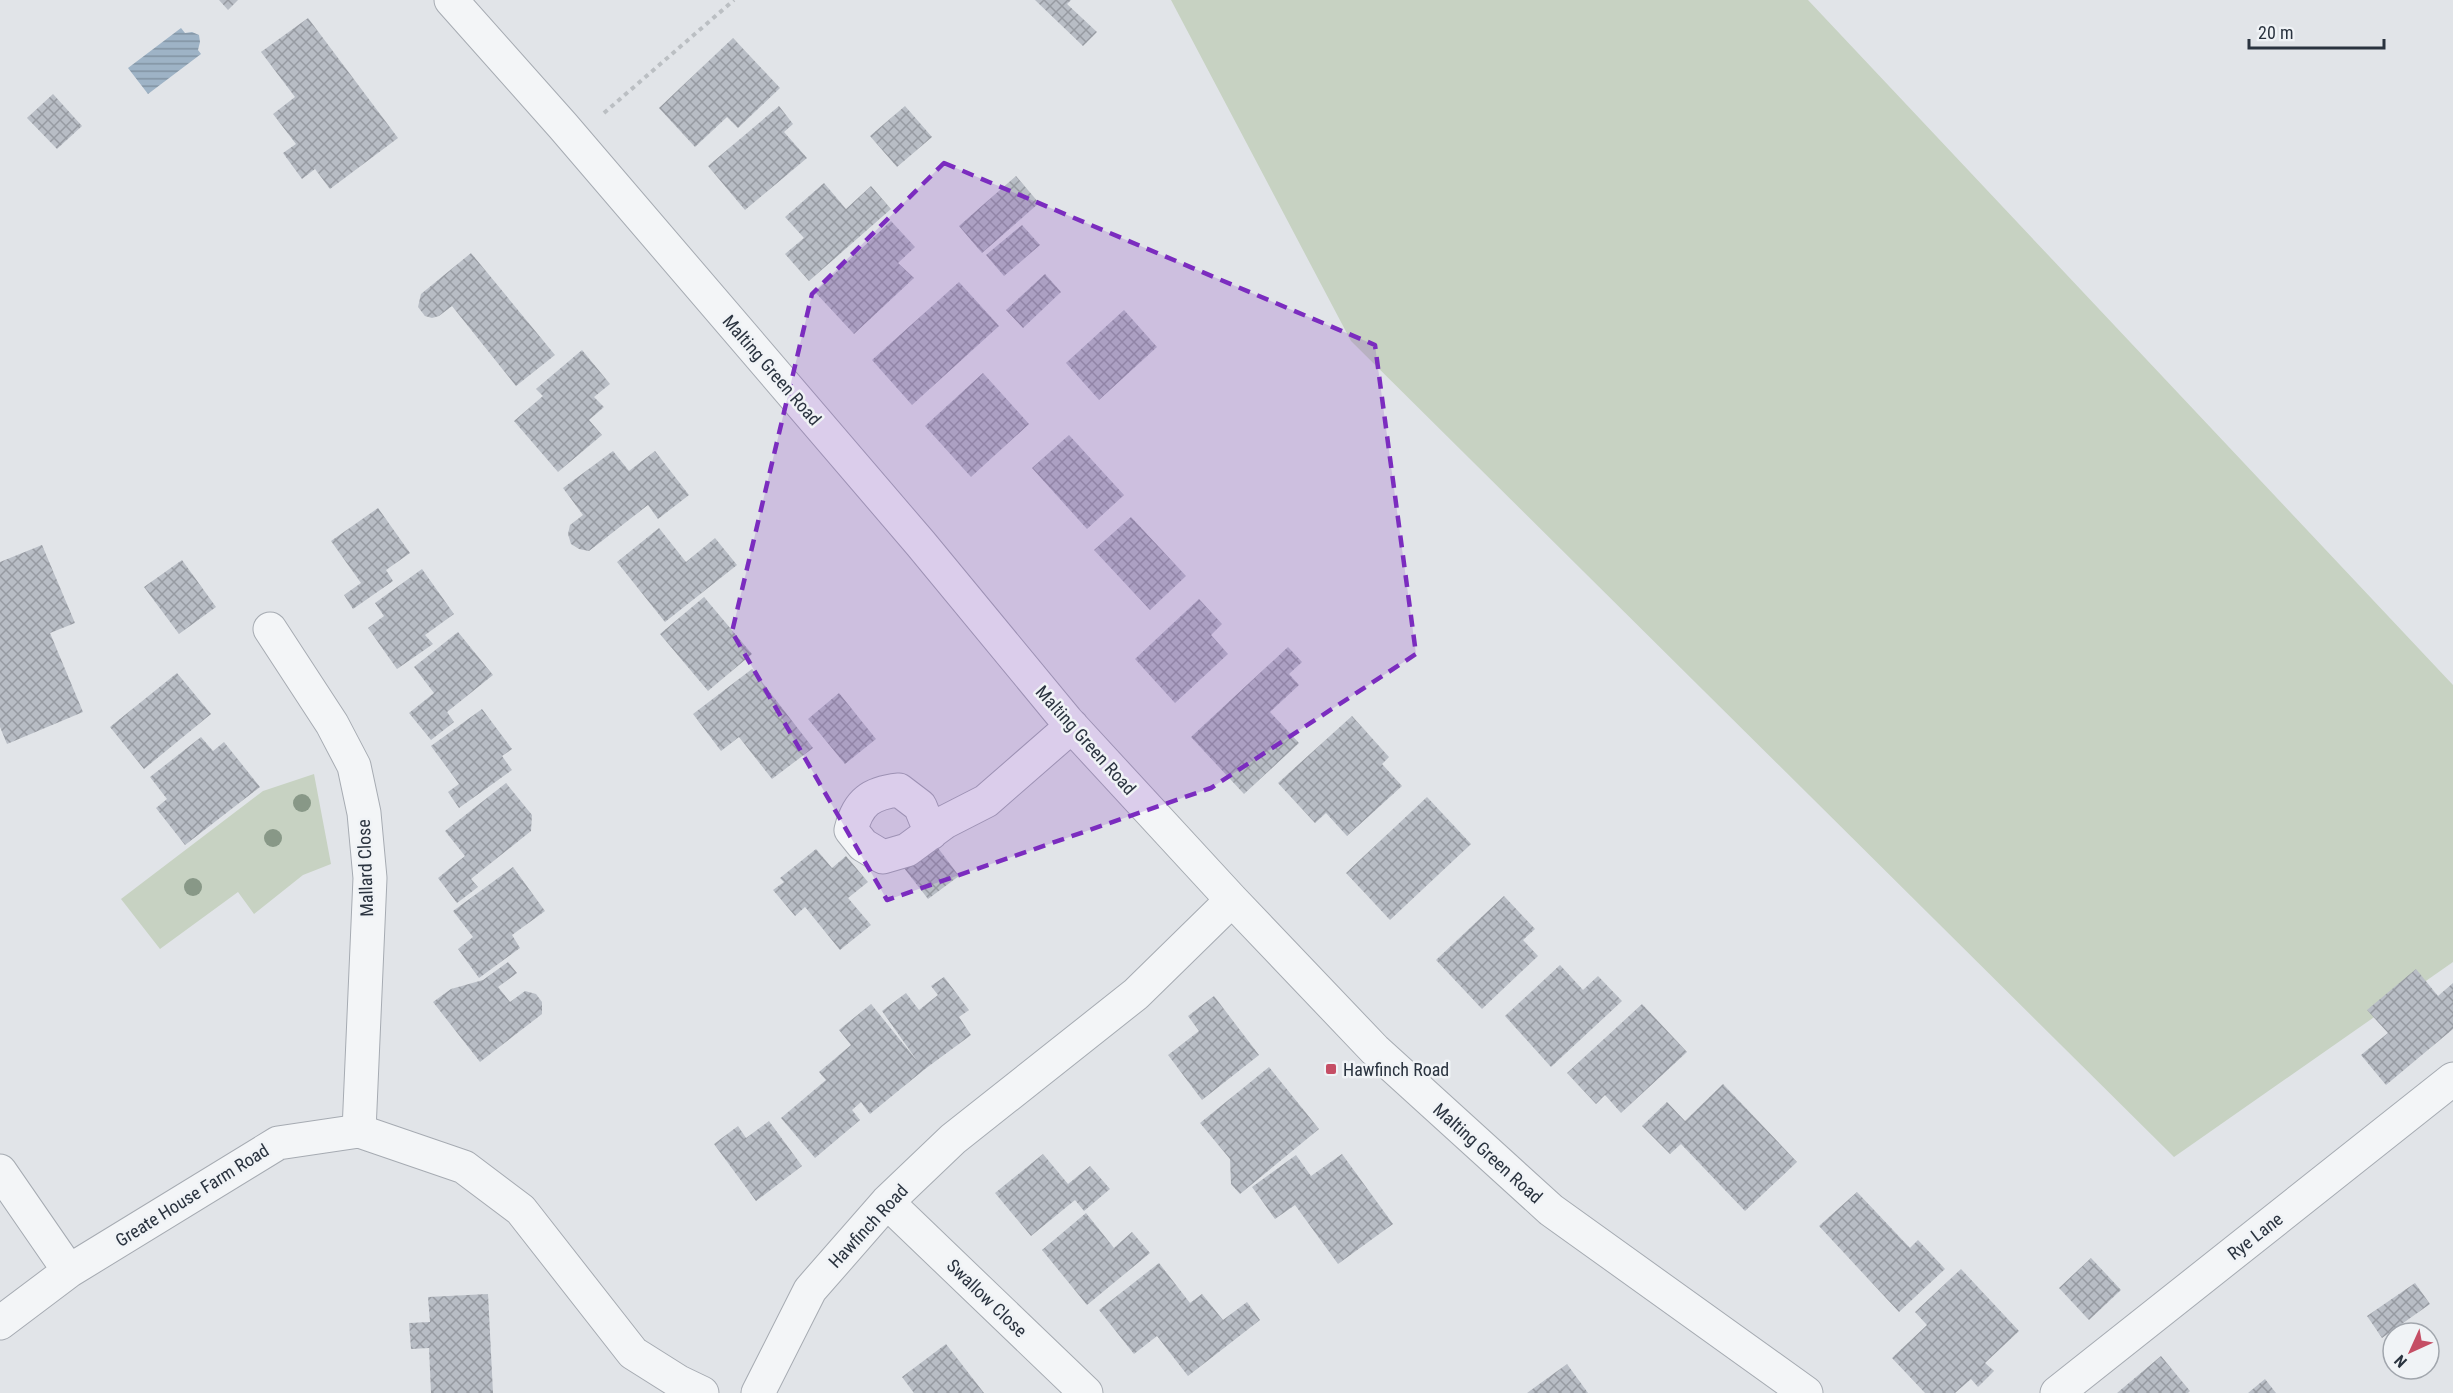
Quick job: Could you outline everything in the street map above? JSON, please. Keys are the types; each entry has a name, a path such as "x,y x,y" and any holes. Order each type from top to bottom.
{"street":[{"name":"Malting Green Road","path":"451,0 574,139 921,544 1072,726 1232,900 1375,1050 1551,1210 1806,1393"},
{"name":"Mallard Close","path":"270,629 332,724 354,766 364,813 370,878 359,1131"},
{"path":"931,833 945,822 986,801 1072,726"},
{"name":"Hawfinch Road","path":"758,1393 810,1290 887,1202 953,1139 1136,994 1232,900"},
{"name":"Rye Lane","path":"2057,1393 2453,1079"},
{"name":"Greate House Farm Road","path":"0,1323 69,1271 278,1143 359,1131 464,1167 521,1210 633,1353 702,1393"},
{"path":"0,1171 69,1271"},
{"name":"Swallow Close","path":"887,1202 1086,1393"}],"path":[{"path":"574,139 734,0"}],"highlighted area":[{"path":"944,163 1375,345 1416,654 1211,788 887,900 732,632 812,294"}],"green space":[{"path":"1171,0 1808,0 2453,685 2453,962 2174,1157 1351,341"},
{"path":"314,774 331,864 303,875 254,914 238,892 160,949 121,899 263,791"}],"water":[{"path":"181,28 185,33 192,32 199,35 198,50 201,54 148,94 128,68"}],"building":[{"path":"219,0 238,0 228,10"},
{"path":"1035,0 1071,0 1067,4 1097,32 1083,46"},
{"path":"308,18 398,138 330,189 315,169 302,179 283,153 296,144 273,114 295,97 261,52"},
{"path":"733,38 780,88 738,128 727,117 695,147 659,108"},
{"path":"53,94 82,126 57,149 27,118"},
{"path":"779,106 793,124 784,132 807,158 745,210 708,166"},
{"path":"905,106 932,137 897,167 870,136"},
{"path":"1016,176 1039,203 982,253 959,226"},
{"path":"824,183 846,209 871,186 891,209 809,281 785,254 804,238 785,217"},
{"path":"891,221 915,247 898,263 914,278 854,334 815,292"},
{"path":"1022,225 1040,245 1004,276 986,255"},
{"path":"471,253 555,355 516,386 452,306 439,316 432,318 425,316 418,307 421,294"},
{"path":"1045,274 1061,292 1023,328 1006,310"},
{"path":"959,282 999,326 912,405 872,360"},
{"path":"1124,310 1157,347 1099,400 1066,363"},
{"path":"582,350 610,384 594,397 604,407 589,420 602,435 558,472 514,421 543,396 536,389"},
{"path":"983,373 1029,424 971,477 925,426"},
{"path":"1069,435 1124,495 1087,529 1032,468"},
{"path":"613,451 629,471 655,451 689,495 658,519 648,505 589,551 579,549 571,544 568,534 570,525 583,515 563,488"},
{"path":"378,508 410,553 386,570 393,581 353,609 344,595 361,583 331,541"},
{"path":"1131,517 1186,576 1150,610 1094,550"},
{"path":"659,528 686,562 715,538 737,565 665,622 617,562"},
{"path":"42,545 75,623 50,633 83,712 7,744 0,727 0,562"},
{"path":"182,560 216,607 179,634 144,587"},
{"path":"422,569 454,614 425,635 433,644 397,669 368,628 384,616 375,603"},
{"path":"704,597 752,654 708,691 660,634"},
{"path":"1199,599 1222,624 1211,635 1228,654 1175,703 1135,659"},
{"path":"458,632 493,675 447,712 454,722 431,740 409,713 434,693 414,667"},
{"path":"1288,647 1302,662 1289,674 1299,685 1270,712 1299,743 1244,794 1191,737"},
{"path":"752,669 813,748 772,779 739,737 721,751 693,714"},
{"path":"177,673 211,714 144,769 110,727"},
{"path":"839,693 876,739 845,764 808,719"},
{"path":"482,709 512,749 502,756 512,770 459,808 448,792 459,784 431,746"},
{"path":"1352,716 1389,757 1382,764 1402,786 1347,836 1326,813 1315,823 1278,783"},
{"path":"201,737 213,751 224,742 260,787 185,845 156,808 167,799 150,777"},
{"path":"506,783 532,815 531,831 471,879 478,887 457,903 438,878 465,856 445,831"},
{"path":"1427,797 1471,844 1390,920 1346,873"},
{"path":"935,844 959,876 928,899 904,868"},
{"path":"816,849 832,868 846,856 868,882 848,898 871,925 840,950 805,907 795,916 773,890 784,882 780,878"},
{"path":"513,867 545,911 512,935 520,948 479,978 458,949 473,937 453,911"},
{"path":"1504,896 1535,929 1523,940 1538,956 1482,1009 1436,960"},
{"path":"508,962 517,973 498,987 510,1002 525,991 536,994 542,1002 542,1014 480,1062 433,1002 451,989 483,980"},
{"path":"1560,965 1583,990 1598,976 1622,1001 1551,1067 1505,1016"},
{"path":"2416,969 2438,996 2453,983 2453,1029 2386,1085 2361,1055 2388,1033 2367,1010"},
{"path":"944,977 969,1010 959,1017 971,1035 870,1114 861,1102 852,1110 860,1120 815,1158 781,1118 826,1080 819,1072 851,1045 839,1030 871,1004 918,1062 882,1011 906,993 919,1010 938,995 931,986"},
{"path":"1214,996 1259,1055 1202,1100 1168,1055 1199,1031 1188,1016"},
{"path":"1642,1004 1687,1052 1621,1113 1605,1095 1596,1104 1567,1073"},
{"path":"1269,1067 1319,1129 1240,1194 1231,1184 1230,1159 1200,1123"},
{"path":"1723,1084 1797,1162 1745,1211 1681,1144 1670,1154 1642,1126 1667,1102 1685,1121"},
{"path":"769,1121 802,1166 756,1201 714,1144 738,1126 746,1138"},
{"path":"1043,1154 1068,1184 1090,1166 1110,1189 1084,1211 1075,1200 1031,1236 995,1193"},
{"path":"1342,1154 1393,1224 1338,1264 1295,1205 1275,1219 1252,1187 1296,1155 1311,1176"},
{"path":"1857,1192 1910,1248 1918,1240 1945,1269 1899,1312 1819,1226"},
{"path":"1086,1213 1114,1248 1132,1232 1150,1253 1087,1305 1042,1250"},
{"path":"2091,1258 2121,1290 2089,1320 2059,1288"},
{"path":"1159,1263 1190,1303 1202,1294 1223,1320 1247,1302 1260,1320 1188,1376 1157,1336 1134,1354 1099,1310"},
{"path":"1961,1269 2019,1331 1985,1363 1994,1371 1978,1387 1971,1379 1955,1393 1925,1393 1892,1358 1927,1325 1915,1312"},
{"path":"2415,1283 2430,1304 2406,1321 2381,1321 2381,1337 2367,1316"},
{"path":"488,1294 493,1393 431,1393 429,1348 411,1349 409,1323 430,1322 428,1297"},
{"path":"946,1344 984,1393 914,1393 902,1377"},
{"path":"2161,1356 2190,1391 2188,1393 2117,1393"},
{"path":"1567,1364 1588,1393 1527,1393"},
{"path":"2265,1379 2276,1393 2248,1393"}],"place":[{"name":"Hawfinch Road","path":"1331,1069"}]}
